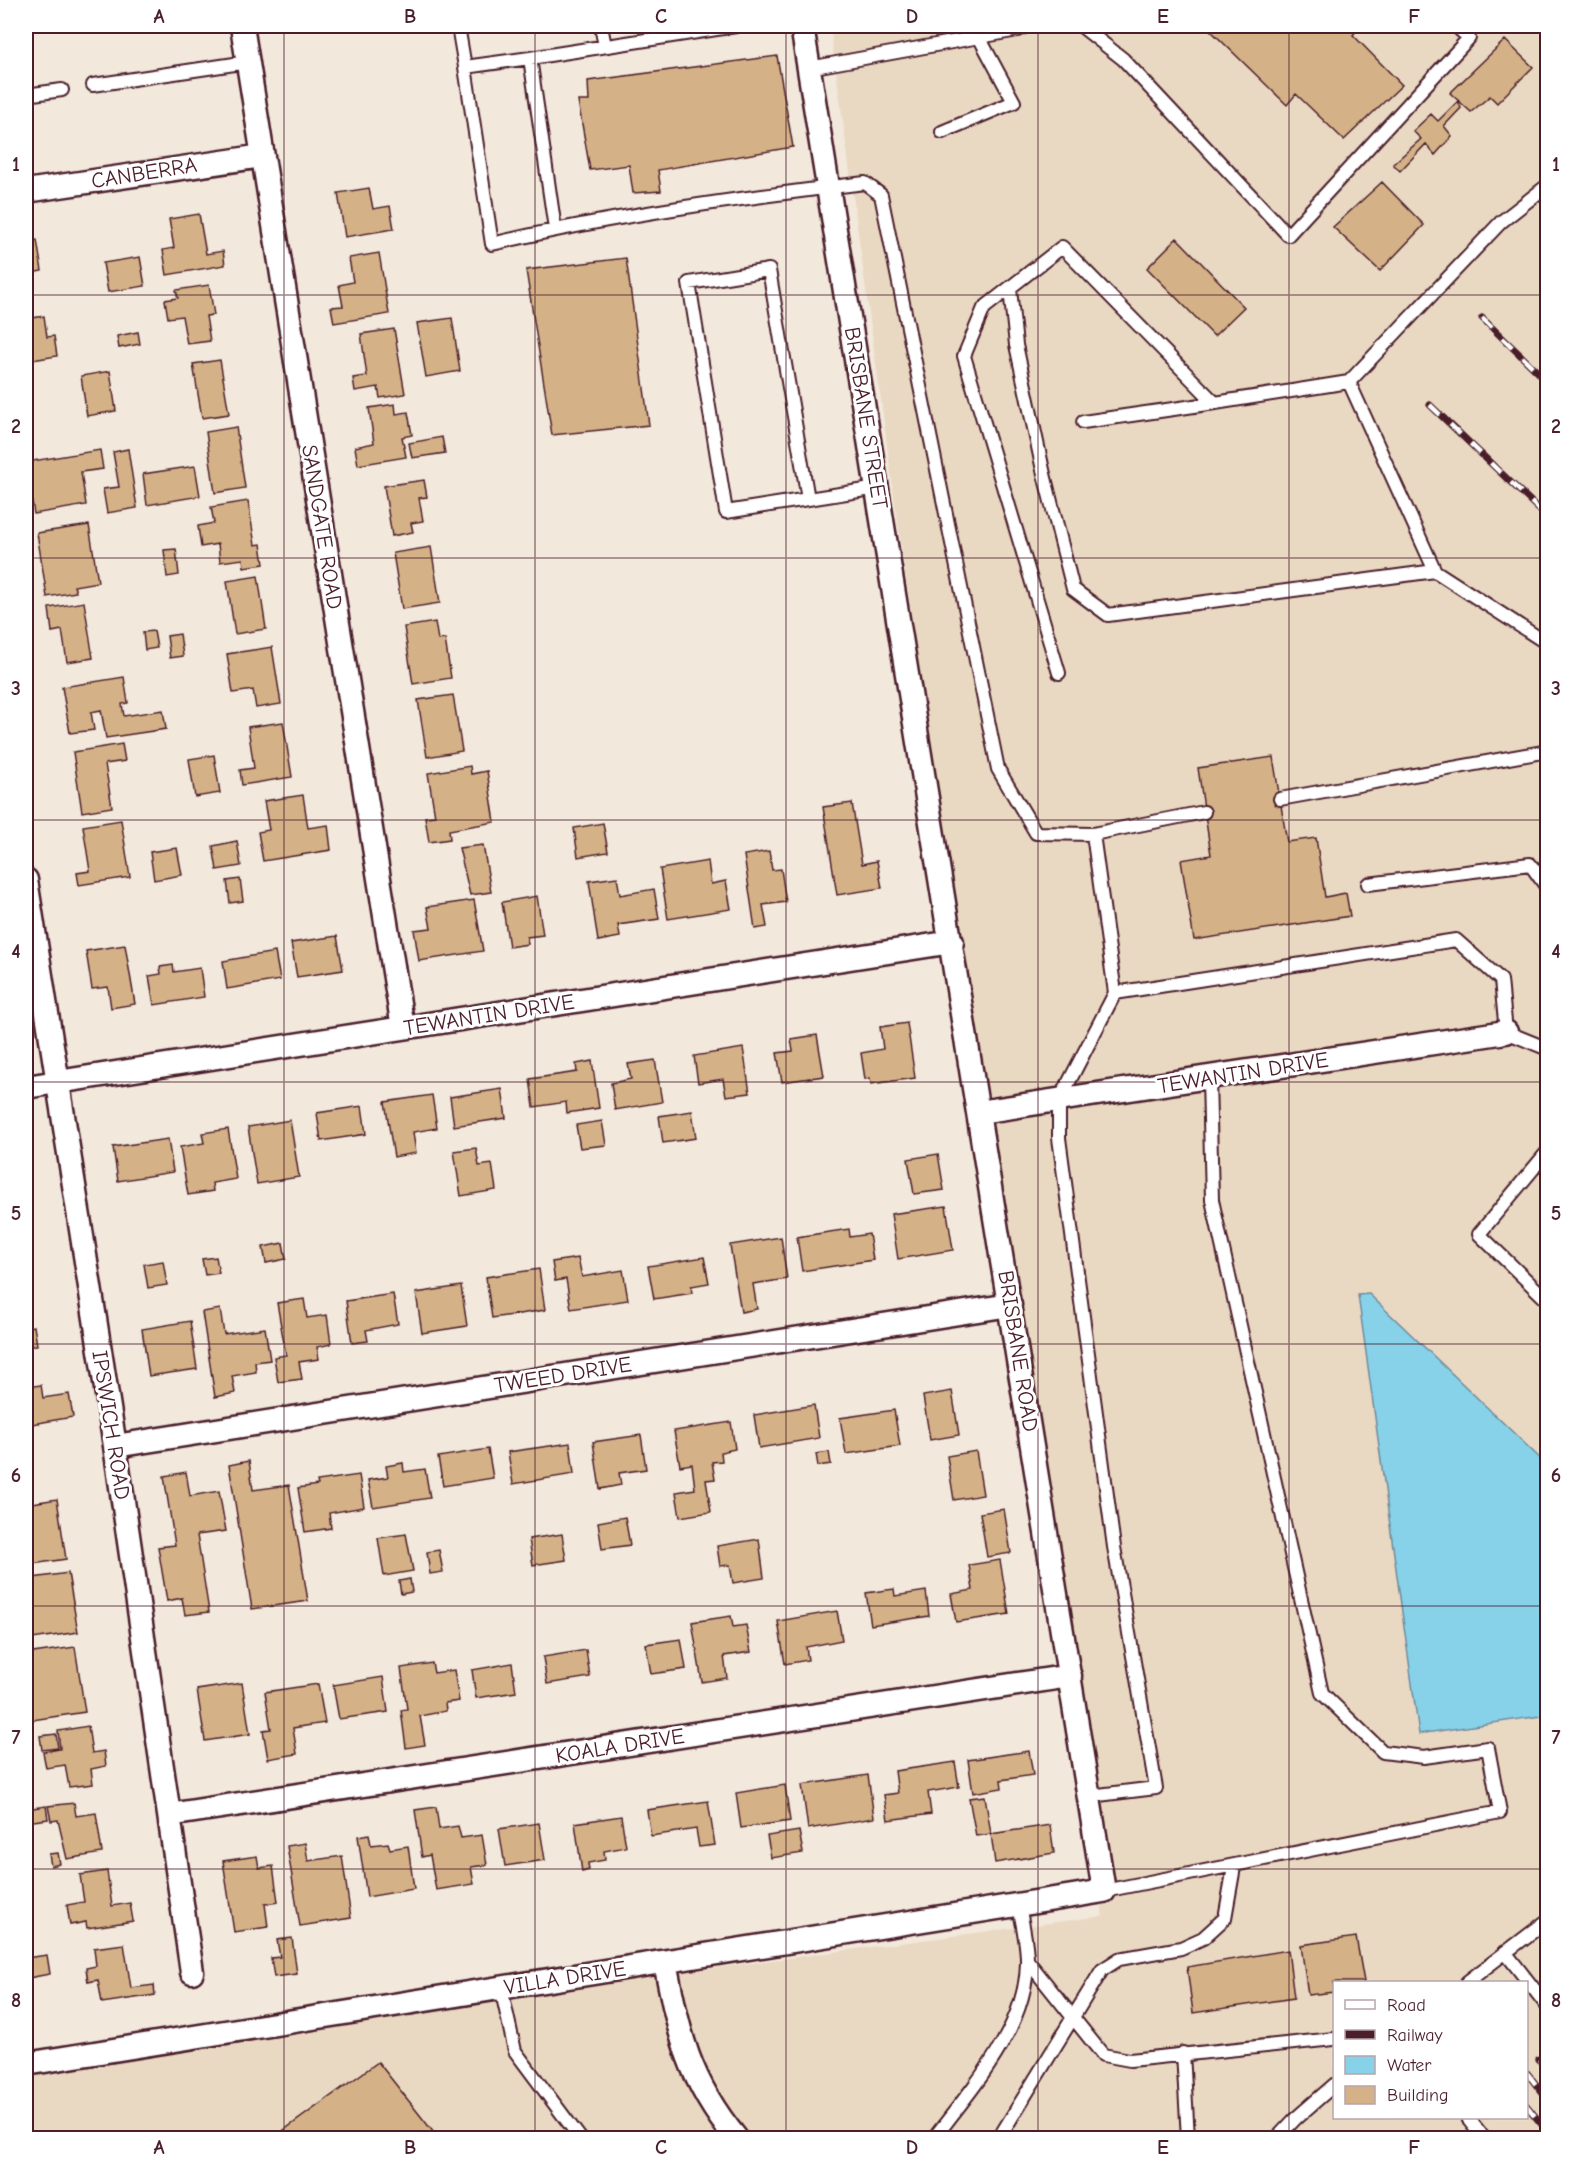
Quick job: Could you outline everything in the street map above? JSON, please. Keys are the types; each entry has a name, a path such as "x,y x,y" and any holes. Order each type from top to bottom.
{"street":[{"name":"SANDGATE ROAD","path":"242,26 403,1028"},
{"name":"BRISBANE STREET","path":"802,26 931,810"},
{"name":"CANBERRA","path":"26,191 263,156"},
{"name":"BRISBANE ROAD","path":"931,810 1104,1891"},
{"name":"IPSWICH ROAD","path":"26,880 115,1446 192,1972"},
{"name":"TEWANTIN DRIVE","path":"26,1087 952,942"},
{"name":"TEWANTIN DRIVE","path":"979,1112 1506,1032"},
{"name":"TWEED DRIVE","path":"115,1446 1010,1305"},
{"name":"KOALA DRIVE","path":"170,1815 1070,1676"},
{"name":"VILLA DRIVE","path":"26,2064 1104,1891"},
{"path":"665,1962 680,2038 695,2078 720,2119 736,2139"}],"lane":[{"path":"458,26 492,244 555,229 865,183 881,195 998,769 1036,833 1093,834 1204,812"},
{"path":"602,26 605,46"},
{"path":"465,67 736,26"},
{"path":"809,68 1018,30 1026,26"},
{"path":"1081,26 1123,59 1288,235 1469,38 1456,26"},
{"path":"942,132 1014,102 979,37"},
{"path":"530,58 555,229"},
{"path":"93,85 248,62"},
{"path":"26,95 62,90"},
{"path":"1083,422 1349,382 1501,222 1548,185"},
{"path":"1059,673 963,356 984,308 1062,247 1215,403"},
{"path":"807,499 769,270 689,283 726,512 878,488"},
{"path":"1010,288 1018,357 1073,589 1108,615 1435,571"},
{"path":"1349,382 1435,571 1548,644"},
{"path":"1280,799 1548,751"},
{"path":"1090,1796 1156,1788 1114,1547 1059,1138 1059,1101 1115,993 1108,958 1093,834"},
{"path":"1368,884 1530,864 1548,889"},
{"path":"1115,993 1456,940 1501,980 1506,1032 1548,1049"},
{"path":"1104,1891 1234,1867 1500,1812 1488,1748 1424,1757 1383,1752 1322,1693 1212,1200 1209,1078"},
{"path":"1548,1151 1479,1234 1548,1301"},
{"path":"999,2139 1072,2014 1101,1970 1119,1959 1181,1948 1203,1938 1225,1918 1234,1867"},
{"path":"934,2139 990,2065 1019,2006 1027,1960 1019,1905"},
{"path":"1469,1981 1548,1920"},
{"path":"1505,1952 1528,1981"},
{"path":"1027,1960 1103,2055 1130,2060 1333,2039"},
{"path":"1528,1981 1548,2007"},
{"path":"501,1988 515,2051 580,2139"},
{"path":"1183,2053 1188,2139"},
{"path":"1277,2139 1294,2119 1333,2087"},
{"path":"1469,2119 1484,2139"}],"shaded area":[{"path":"830,26 1547,26 1547,2138 26,2138 26,2060 1103,1916 895,503"}],"water":[{"path":"1369,1294 1547,1465 1547,1715 1419,1734 1358,1295"}],"building":[{"path":"1206,26 1360,26 1353,35 1402,85 1344,140 1296,94 1287,105"},
{"path":"1505,40 1533,67 1497,103 1490,96 1471,112 1450,93"},
{"path":"777,56 793,147 658,170 661,191 633,193 629,165 590,170 578,101 589,101 588,81"},
{"path":"1458,101 1461,108 1444,126 1452,136 1435,155 1426,144 1400,171 1393,164 1421,139 1413,131 1431,114 1438,121"},
{"path":"1382,182 1424,225 1380,271 1333,227"},
{"path":"369,188 373,209 390,206 394,229 345,237 338,193"},
{"path":"199,214 206,254 223,251 225,265 167,275 163,250 174,248 169,219"},
{"path":"1177,238 1244,307 1214,336 1147,268"},
{"path":"37,240 42,271 26,274 26,242"},
{"path":"379,253 389,314 334,323 331,307 343,306 339,285 353,282 349,258"},
{"path":"140,257 145,286 108,292 103,263"},
{"path":"626,258 649,425 552,435 526,270"},
{"path":"209,285 214,315 206,316 210,341 187,344 182,316 168,318 165,300 178,298 176,290"},
{"path":"44,316 47,337 54,336 57,356 26,361 26,319"},
{"path":"452,318 460,371 426,377 417,323"},
{"path":"394,329 405,394 380,398 378,387 355,391 353,378 367,376 361,334"},
{"path":"138,332 140,344 119,348 117,336"},
{"path":"220,360 229,414 202,418 193,364"},
{"path":"110,371 116,411 87,416 81,376"},
{"path":"395,404 396,414 408,412 412,435 402,437 406,457 358,465 355,447 374,443 369,408"},
{"path":"236,427 245,488 215,493 206,432"},
{"path":"442,437 445,453 412,458 409,443"},
{"path":"128,449 137,508 107,513 103,489 119,487 113,452"},
{"path":"100,450 103,469 81,472 86,505 34,514 26,462"},
{"path":"195,466 200,496 147,505 143,474"},
{"path":"424,480 427,497 419,498 423,521 411,523 413,532 392,536 384,486"},
{"path":"248,501 255,545 261,544 264,564 244,567 243,559 220,562 218,544 201,547 198,526 214,523 211,507"},
{"path":"89,525 98,582 74,586 76,592 47,597 37,533"},
{"path":"431,547 440,603 402,609 393,553"},
{"path":"176,549 179,575 167,577 164,550"},
{"path":"258,576 266,629 235,634 227,581"},
{"path":"84,602 93,658 67,662 62,630 52,632 49,608"},
{"path":"435,622 438,640 445,639 451,678 413,684 404,627"},
{"path":"154,631 157,648 145,650 143,632"},
{"path":"180,634 183,656 170,658 167,636"},
{"path":"272,647 281,704 256,708 253,690 233,693 227,654"},
{"path":"124,677 128,703 122,704 124,716 163,710 166,729 106,738 101,710 91,712 94,730 70,733 62,687"},
{"path":"453,695 462,751 427,757 418,700"},
{"path":"283,722 292,777 242,785 240,770 254,768 248,727"},
{"path":"122,744 125,761 105,764 112,807 82,812 73,752"},
{"path":"214,755 220,793 195,797 189,759"},
{"path":"1273,757 1287,842 1316,838 1325,897 1346,893 1350,916 1194,940 1181,860 1211,855 1198,768"},
{"path":"470,766 471,774 487,771 495,822 449,830 450,839 429,842 425,817 435,816 428,773"},
{"path":"303,795 308,828 328,825 331,850 263,861 258,832 269,830 264,801"},
{"path":"852,803 862,864 877,861 882,888 837,895 823,807"},
{"path":"121,820 130,877 79,885 77,873 90,871 83,826"},
{"path":"603,823 608,852 578,857 574,828"},
{"path":"237,841 241,866 217,870 213,846"},
{"path":"483,845 491,892 470,895 459,848"},
{"path":"177,848 182,875 154,880 150,852"},
{"path":"769,851 772,870 781,869 786,902 763,905 767,927 755,929 744,855"},
{"path":"708,861 711,884 726,881 731,909 668,919 660,869"},
{"path":"617,877 620,895 654,889 659,919 618,925 620,937 598,941 589,881"},
{"path":"240,879 243,901 230,903 227,881"},
{"path":"537,896 543,935 527,937 528,944 509,947 502,902"},
{"path":"474,900 483,951 419,961 414,930 431,928 427,907"},
{"path":"337,936 343,970 297,977 291,943"},
{"path":"125,945 135,1004 111,1008 108,987 92,989 86,951"},
{"path":"275,952 280,980 227,989 223,961"},
{"path":"173,965 174,972 200,968 204,997 154,1005 149,976 161,974 160,967"},
{"path":"907,1023 915,1078 871,1084 870,1078 865,1079 861,1053 883,1049 880,1027"},
{"path":"817,1035 824,1076 782,1082 777,1053 793,1051 791,1039"},
{"path":"743,1048 750,1093 726,1096 723,1079 698,1083 694,1056"},
{"path":"655,1060 662,1102 615,1110 611,1083 631,1079 628,1064"},
{"path":"592,1061 599,1108 567,1113 566,1102 534,1107 530,1079 577,1072 576,1064"},
{"path":"502,1089 506,1118 454,1126 450,1097"},
{"path":"432,1095 437,1128 413,1132 416,1153 394,1157 385,1102"},
{"path":"362,1106 366,1134 321,1141 317,1113"},
{"path":"692,1111 696,1138 663,1143 659,1116"},
{"path":"290,1120 299,1177 257,1184 248,1127"},
{"path":"602,1121 606,1145 580,1148 576,1125"},
{"path":"228,1129 236,1179 212,1183 213,1191 188,1195 180,1147 204,1143 202,1133"},
{"path":"168,1139 173,1172 118,1181 113,1147"},
{"path":"476,1148 479,1166 492,1164 496,1190 461,1196 454,1151"},
{"path":"938,1154 944,1190 914,1194 908,1159"},
{"path":"946,1206 953,1250 898,1259 891,1214"},
{"path":"849,1229 850,1237 869,1234 873,1260 802,1271 797,1237"},
{"path":"781,1237 787,1279 753,1284 757,1309 741,1312 730,1245"},
{"path":"283,1243 286,1259 266,1263 263,1247"},
{"path":"216,1257 219,1273 205,1275 202,1259"},
{"path":"704,1257 709,1283 691,1286 692,1293 654,1299 648,1266"},
{"path":"578,1258 582,1277 623,1270 628,1300 571,1309 566,1279 555,1281 552,1262"},
{"path":"163,1261 167,1285 148,1288 144,1264"},
{"path":"539,1269 545,1310 492,1318 486,1277"},
{"path":"461,1286 467,1326 422,1333 416,1293"},
{"path":"393,1294 398,1324 366,1330 368,1341 352,1343 346,1301"},
{"path":"304,1299 307,1318 327,1315 331,1344 317,1347 319,1359 299,1362 302,1379 278,1382 274,1357 286,1355 277,1303"},
{"path":"220,1309 224,1334 265,1328 270,1360 255,1362 256,1372 232,1376 235,1393 215,1397 202,1312"},
{"path":"190,1321 197,1369 149,1376 142,1329"},
{"path":"34,1326 37,1345 26,1347 26,1327"},
{"path":"41,1385 43,1398 69,1394 73,1417 26,1425 26,1387"},
{"path":"952,1391 959,1435 930,1440 923,1396"},
{"path":"814,1405 819,1438 759,1448 754,1415"},
{"path":"894,1410 900,1446 846,1454 840,1418"},
{"path":"731,1422 735,1449 721,1452 722,1461 712,1462 715,1479 706,1480 711,1512 680,1517 676,1492 695,1489 692,1464 680,1466 674,1431"},
{"path":"641,1435 646,1469 619,1473 621,1485 600,1489 593,1442"},
{"path":"570,1443 574,1474 513,1484 508,1452"},
{"path":"488,1449 493,1478 443,1486 438,1457"},
{"path":"976,1451 983,1495 954,1500 947,1456"},
{"path":"829,1452 831,1464 818,1466 816,1454"},
{"path":"249,1461 253,1490 289,1485 308,1601 252,1609 229,1465"},
{"path":"403,1463 404,1472 425,1469 430,1498 373,1507 368,1480 388,1477 386,1466"},
{"path":"186,1472 190,1496 219,1491 226,1531 197,1535 209,1612 185,1615 182,1598 167,1601 158,1547 175,1545 164,1476"},
{"path":"359,1475 364,1507 329,1513 331,1528 305,1532 298,1488 318,1485 317,1481"},
{"path":"57,1499 66,1559 26,1565 26,1504"},
{"path":"1004,1509 1011,1553 987,1557 980,1513"},
{"path":"625,1517 630,1545 602,1549 598,1522"},
{"path":"406,1534 413,1571 384,1576 378,1538"},
{"path":"562,1534 566,1560 533,1565 529,1539"},
{"path":"759,1539 764,1578 733,1583 730,1565 720,1566 717,1546"},
{"path":"439,1550 443,1572 430,1574 427,1552"},
{"path":"1000,1560 1009,1614 956,1622 951,1594 973,1590 969,1565"},
{"path":"68,1573 78,1632 26,1640 26,1579"},
{"path":"410,1579 412,1592 401,1594 399,1581"},
{"path":"894,1589 895,1596 926,1591 929,1616 871,1625 866,1593"},
{"path":"837,1611 842,1640 806,1647 808,1660 785,1664 778,1621"},
{"path":"731,1616 733,1627 746,1625 751,1652 724,1656 727,1678 702,1682 692,1622"},
{"path":"681,1639 686,1669 651,1674 646,1644"},
{"path":"75,1647 85,1712 26,1721 26,1654"},
{"path":"586,1650 590,1677 547,1684 543,1657"},
{"path":"432,1663 434,1673 454,1670 459,1701 445,1703 446,1711 420,1716 425,1745 406,1748 401,1710 407,1709 401,1668"},
{"path":"512,1663 516,1692 476,1698 472,1670"},
{"path":"383,1677 388,1712 339,1719 333,1685"},
{"path":"242,1683 250,1734 205,1741 197,1690"},
{"path":"318,1684 325,1723 293,1728 297,1754 268,1759 263,1730 271,1729 265,1692"},
{"path":"88,1726 92,1753 104,1751 106,1766 91,1769 93,1784 69,1787 65,1765 46,1768 43,1752 60,1749 58,1731"},
{"path":"56,1734 58,1748 42,1750 40,1736"},
{"path":"1029,1751 1033,1775 1001,1780 1002,1788 973,1793 968,1760"},
{"path":"955,1762 959,1787 928,1792 931,1814 888,1820 884,1795 898,1793 895,1771"},
{"path":"868,1775 874,1818 808,1829 802,1785"},
{"path":"785,1785 790,1821 741,1828 736,1793"},
{"path":"985,1796 991,1834 976,1836 969,1798"},
{"path":"708,1801 715,1845 699,1847 696,1829 651,1836 647,1810"},
{"path":"74,1803 76,1816 96,1813 102,1853 67,1859 58,1820 51,1821 48,1806"},
{"path":"46,1806 48,1819 26,1822 26,1809"},
{"path":"436,1807 439,1829 458,1826 461,1838 482,1835 487,1865 471,1867 474,1884 436,1890 430,1855 422,1857 415,1810"},
{"path":"621,1816 626,1847 604,1851 605,1860 588,1863 589,1870 582,1872 575,1823"},
{"path":"539,1823 545,1860 505,1866 499,1829"},
{"path":"1050,1825 1054,1853 995,1863 991,1834"},
{"path":"799,1831 803,1853 771,1858 767,1836"},
{"path":"369,1834 371,1845 388,1843 390,1849 408,1846 414,1889 367,1897 358,1836"},
{"path":"305,1843 308,1861 342,1856 351,1918 300,1926 287,1846"},
{"path":"58,1853 60,1864 51,1866 49,1854"},
{"path":"257,1856 259,1868 273,1866 278,1902 265,1904 268,1927 234,1932 223,1861"},
{"path":"107,1871 112,1906 130,1903 133,1921 87,1928 86,1922 70,1925 67,1905 84,1902 80,1875"},
{"path":"1356,1937 1364,1981 1333,1981 1333,1992 1308,1995 1301,1945"},
{"path":"292,1938 297,1974 274,1977 271,1958 280,1957 277,1940"},
{"path":"124,1944 131,1988 154,1985 155,1995 102,2003 98,1980 88,1982 86,1968 96,1966 94,1948"},
{"path":"1288,1950 1294,1998 1193,2013 1187,1967"},
{"path":"47,1955 50,1974 28,1978 26,1958"},
{"path":"378,2062 438,2138 273,2138"}],"railway":[{"path":"1482,318 1548,382"},
{"path":"1430,405 1548,518"},
{"path":"1539,2059 1548,2070"},
{"path":"1528,2074 1548,2100"},
{"path":"1528,2107 1548,2132"}]}
